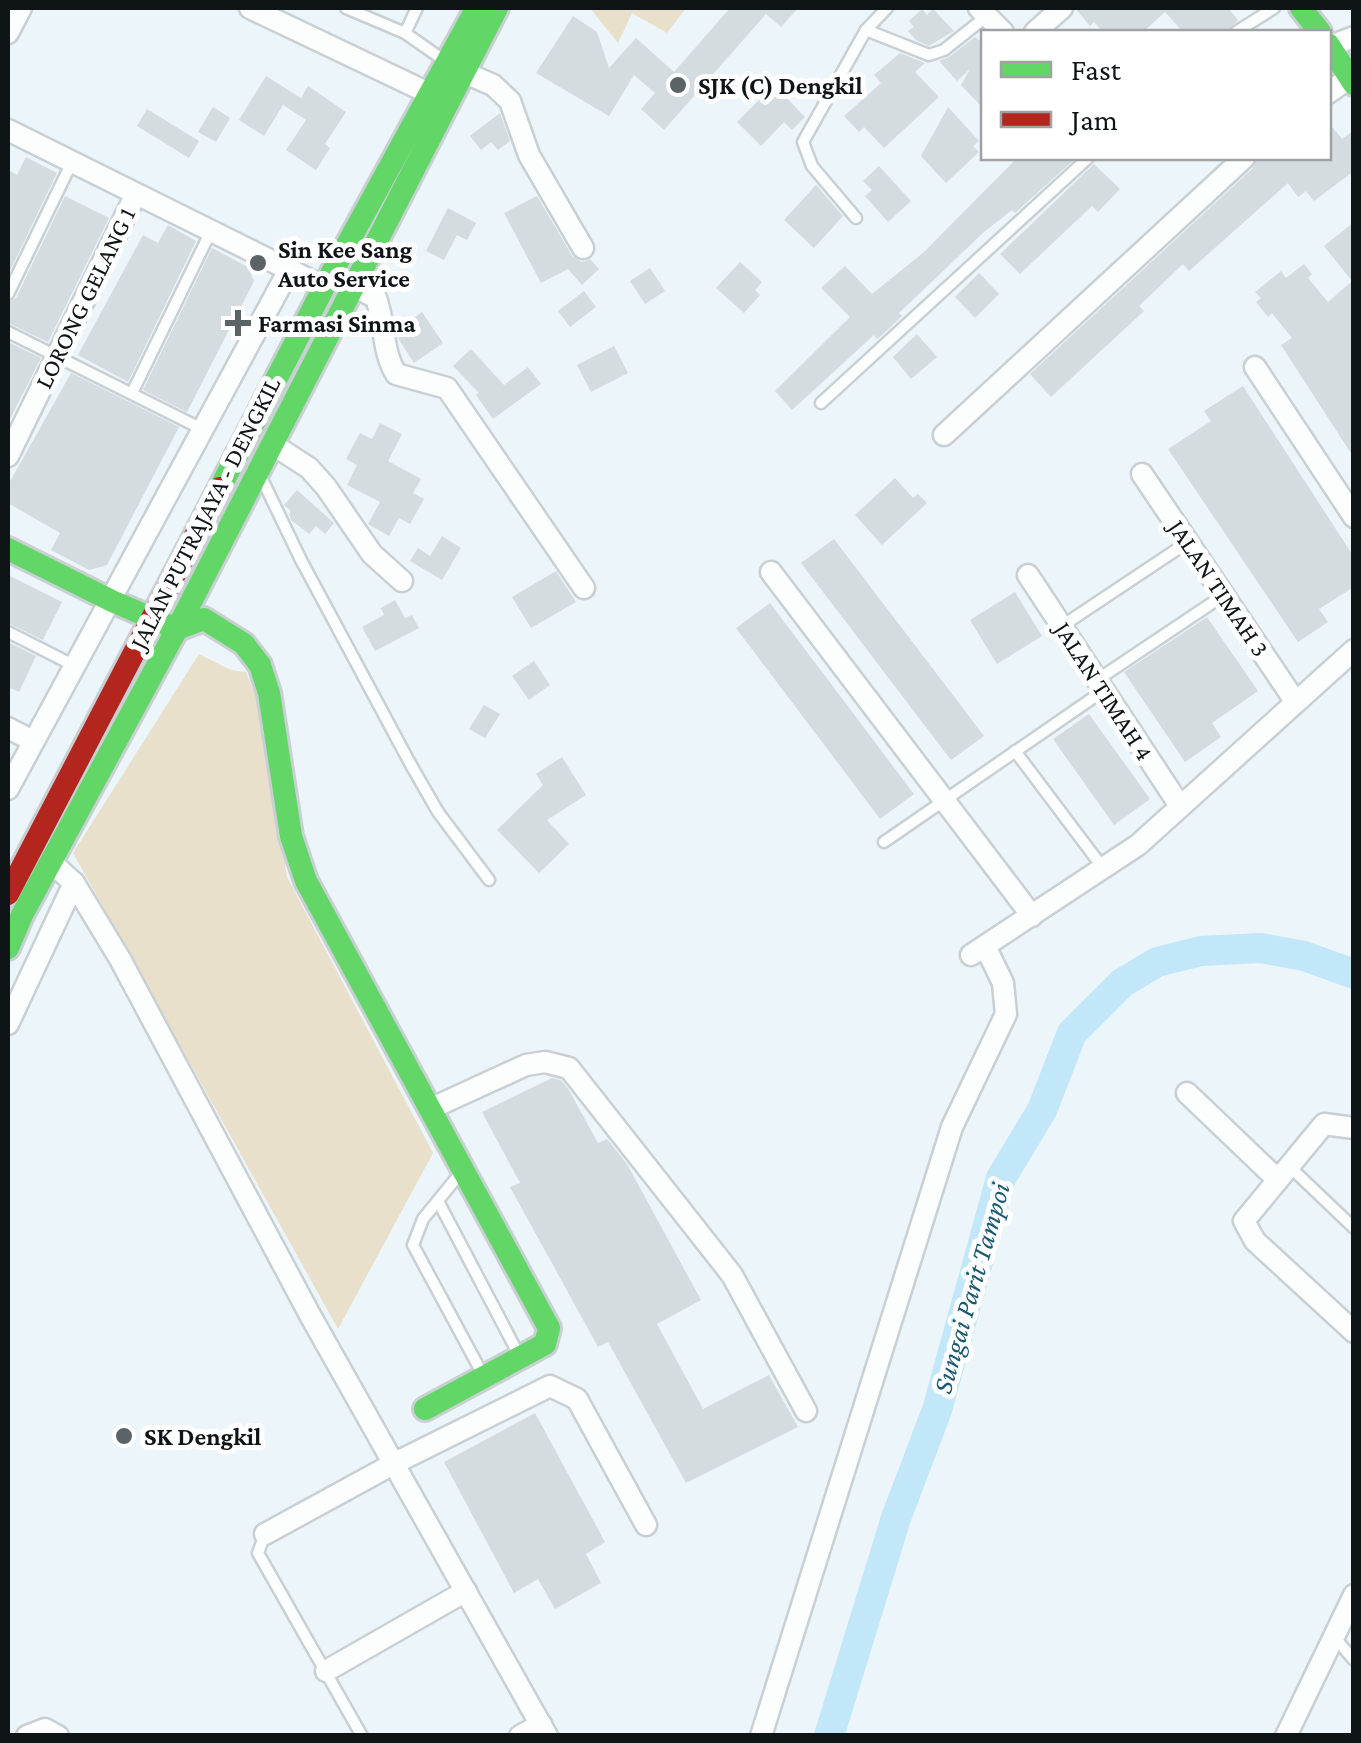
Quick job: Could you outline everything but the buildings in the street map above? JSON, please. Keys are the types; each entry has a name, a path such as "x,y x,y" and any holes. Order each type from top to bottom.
{"main road":[{"path":"455,66 477,8"},
{"path":"438,97 497,8"},
{"path":"1301,8 1318,30"},
{"path":"1331,49 1351,81"},
{"name":"JALAN PUTRAJAYA - DENGKIL","path":"8,948 15,912 51,862 177,629 354,286 438,97"},
{"name":"JALAN PUTRAJAYA - DENGKIL","path":"8,894 324,287 438,97"},
{"path":"8,549 177,629 204,620 244,644 260,664 270,693 292,836 306,881 549,1328 545,1344 425,1409"}],"street":[{"path":"8,33 20,8"},
{"path":"250,8 438,97"},
{"path":"1037,30 1062,8"},
{"path":"455,66 492,85 510,101 529,155 584,248"},
{"path":"8,130 324,287"},
{"path":"944,435 1242,160"},
{"name":"LORONG GELANG 1","path":"8,456 136,194"},
{"path":"8,789 289,270"},
{"path":"354,286 376,298 388,362 396,374 448,388 584,588"},
{"path":"1255,366 1354,516"},
{"path":"272,444 308,468 326,487 372,554 402,581"},
{"name":"JALAN TIMAH 3","path":"1142,474 1295,702"},
{"path":"771,572 1032,916"},
{"name":"JALAN TIMAH 4","path":"1028,575 1180,806"},
{"path":"761,1736 952,1127 1006,1014 1002,983 978,951 1138,844 1354,650"},
{"path":"8,728 34,740"},
{"path":"51,862 74,883 120,959 310,1315 544,1730 520,1736"},
{"path":"8,1024 74,883"},
{"path":"430,1109 526,1065 545,1062 569,1068 732,1275 806,1411"},
{"path":"1187,1093 1284,1174"},
{"path":"1354,1128 1324,1124 1244,1221 1255,1240 1354,1332"},
{"path":"265,1534 395,1463 550,1386 577,1398 646,1525"},
{"path":"326,1671 466,1590"},
{"path":"1286,1736 1354,1595"},
{"path":"1296,1716 1312,1736"},
{"path":"26,1736 45,1730 58,1736"}],"lane":[{"path":"346,8 404,34 455,66"},
{"path":"404,34 417,8"},
{"path":"856,218 812,166 803,142 866,30 887,8"},
{"path":"1239,30 1274,8"},
{"path":"866,30 929,55 944,50 983,12"},
{"path":"821,403 1086,160"},
{"path":"8,294 72,162"},
{"path":"132,394 211,232"},
{"path":"8,332 202,428"},
{"path":"258,471 411,765 438,812 489,880"},
{"path":"1061,626 1188,542"},
{"path":"884,842 1015,751 1224,595"},
{"path":"8,632 76,666"},
{"path":"1015,751 1103,868"},
{"path":"463,1170 414,1235 413,1245 484,1377"},
{"path":"1284,1174 1354,1228"},
{"path":"438,1201 520,1358"},
{"path":"265,1534 258,1553 362,1736"},
{"path":"1334,1636 1354,1660"}],"shaded area":[{"path":"590,8 686,8 667,33 632,13 618,43"},
{"path":"199,654 231,670 246,672 263,714 287,877 433,1153 338,1329 73,853"}],"waterway":[{"name":"Sungai Parit Tampoi","path":"829,1736 896,1518 937,1410 1001,1178 1042,1110 1072,1033 1122,983 1157,962 1201,951 1261,948 1304,956 1354,974"}],"traffic: fast":[{"path":"8,948 497,8"},
{"path":"1301,8 1318,30"},
{"path":"220,488 324,287 475,11"},
{"path":"1331,49 1354,84"},
{"path":"8,549 177,629 204,619 244,644 260,665 269,693 291,836 306,881 549,1328 545,1344 425,1409"}],"traffic: jam":[{"path":"8,894 220,488"}],"place":[{"name":"SJK (C) Dengkil","path":"678,85"},
{"name":"Sin Kee Sang Auto Service","path":"258,263"},
{"name":"Farmasi Sinma","path":"238,323"},
{"name":"SK Dengkil","path":"124,1436"}]}
